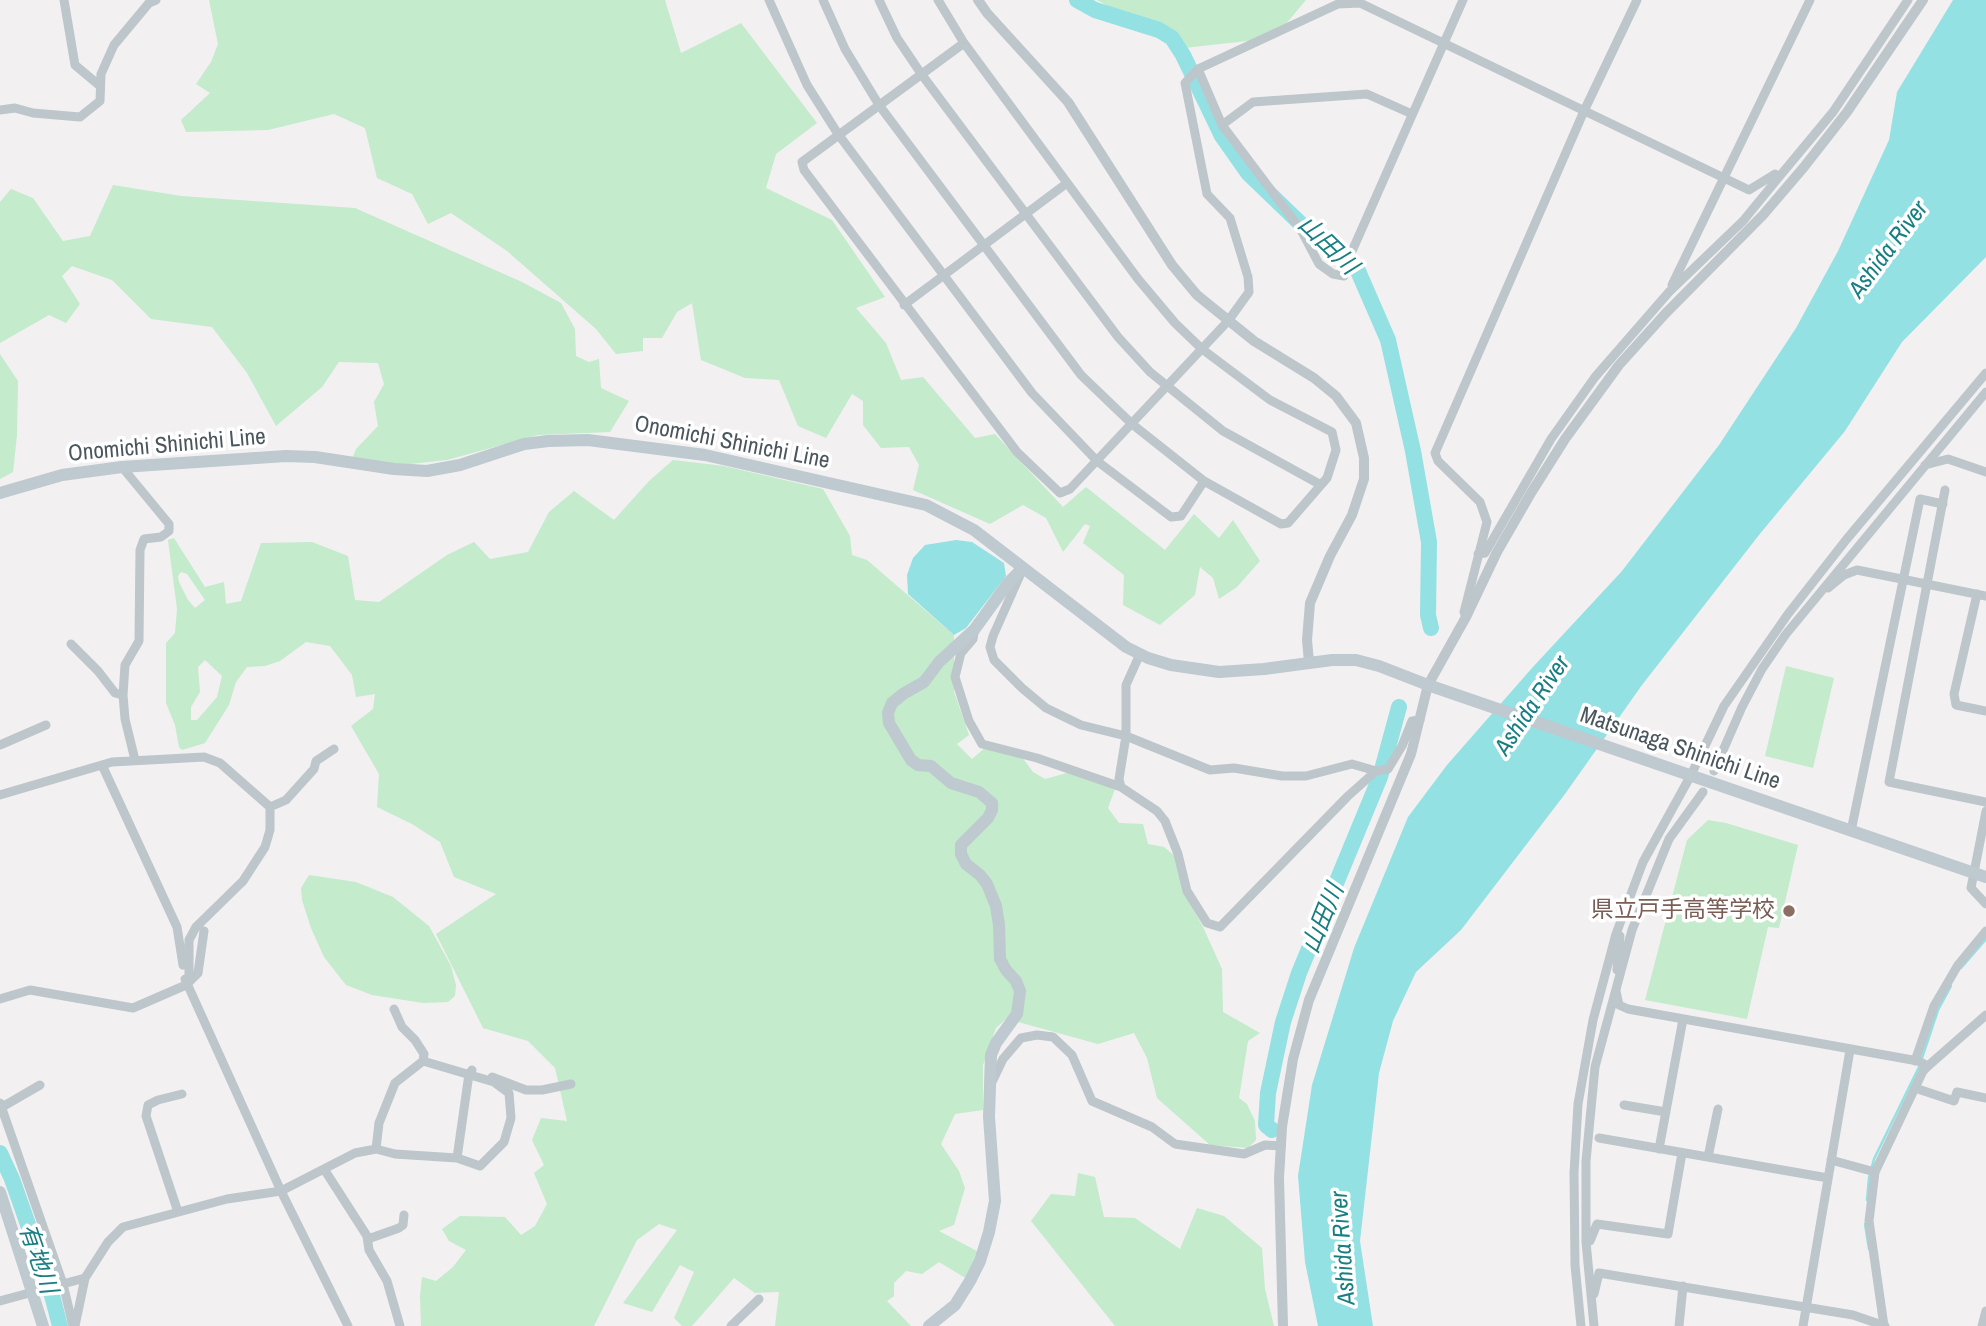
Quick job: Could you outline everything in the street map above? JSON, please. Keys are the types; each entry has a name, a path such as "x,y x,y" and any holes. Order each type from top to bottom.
{"main road":[{"name":"Onomichi Shinichi Line","path":"0,494 62,475 122,467 286,456 427,471 460,465 524,444 588,440 705,455 926,505 974,530 1023,568"},
{"name":"Matsunaga Shinichi Line","path":"1023,568 1126,647 1171,665 1219,672 1309,662 1356,660 1401,672 1443,690 1980,875"},
{"path":"929,1326 955,1305 971,1281 989,1232 995,1201 989,1117 991,1055 996,1043 1017,1014 1020,991 1000,959 996,906 987,884 966,864 961,854 961,845 988,818 992,803 979,792 951,783 931,766 918,765 911,760 889,723 888,713 892,704 924,681 939,662 974,630 1008,583 1023,568"},
{"path":"0,1192 43,1326"}],"street":[{"path":"64,0 75,65 100,86"},
{"path":"0,110 15,108 66,118 80,117 100,101 101,74 114,45 149,3 156,0"},
{"path":"769,0 807,85 838,134 1032,393 1097,461 1171,517 1181,516 1203,481"},
{"path":"823,0 845,49 879,105 1081,375 1132,424 1203,481 1281,524 1288,523 1327,478 1336,450 1332,432 1270,400 1202,349 1175,323 1138,279 964,43 938,0"},
{"path":"879,0 897,38 922,75 1118,337 1150,372 1223,431 1321,485"},
{"path":"978,0 1068,102 1172,265 1197,295 1254,341 1314,378 1336,396 1356,423 1364,457 1364,479 1360,497 1310,603 1307,640 1309,662"},
{"path":"1198,69 1222,125 1301,230 1319,264 1333,274 1344,276 1345,267 1463,0"},
{"path":"1466,617 1464,612 1487,522 1480,502 1438,461 1436,453 1584,111 1637,0"},
{"path":"1669,292 1810,0"},
{"path":"1478,554 1485,552 1551,439 1595,377 1669,292 1743,220 1833,112 1908,0"},
{"path":"1283,1326 1279,1178 1282,1127 1293,1059 1309,1000 1411,754 1429,685 1497,552 1565,439 1619,365 1665,314 1763,215 1804,167 1854,102 1923,0"},
{"path":"964,43 802,162 804,170 904,305 1017,452 1060,493 1070,489 1132,424 1228,321 1249,292 1248,277 1230,218 1207,194 1185,83 1198,69 1338,2 1360,3 1749,190 1775,174 1779,177"},
{"path":"1222,125 1253,102 1367,94 1412,114"},
{"path":"904,305 1067,183"},
{"path":"1581,1326 1575,1265 1574,1173 1578,1104 1593,1020 1616,934 1643,862 1686,773 1724,706 1788,614 1846,540 1986,373"},
{"path":"1714,771 1742,706 1762,669 1814,598 1986,392"},
{"path":"1924,465 1948,459 1986,472"},
{"path":"122,467 169,524 169,531 161,537 144,539 140,550 139,641 125,665 123,695 125,719 135,760"},
{"path":"1945,490 1889,782 1986,802"},
{"path":"1851,831 1920,499 1943,504"},
{"path":"1023,568 993,636 990,646 994,660 1021,688 1046,708 1081,725 1126,736 1210,770 1234,768 1282,776 1306,776 1352,764 1376,771 1388,769 1402,746 1412,721 1420,720"},
{"path":"1788,614 1792,615 1844,575 1857,570 1982,595 1955,694 1956,705 1986,712"},
{"path":"974,630 973,639 961,653 955,677 969,721 982,744 1037,758 1121,787 1157,811 1178,854 1187,891 1207,923 1220,927 1348,796 1376,771"},
{"path":"71,644 115,693 123,695"},
{"path":"1121,787 1119,779 1126,736 1126,685 1140,654"},
{"path":"0,745 46,725"},
{"path":"270,807 286,800 314,769 316,761 334,749"},
{"path":"0,795 102,765 135,760 204,757 220,763 270,807 270,830 265,847 243,881 196,927 189,940 187,983"},
{"path":"102,765 177,927 187,983 281,1191 348,1326"},
{"path":"1594,1326 1586,1242 1589,1111 1595,1067 1632,930 1669,839 1703,792"},
{"path":"1986,811 1980,875 1972,888 1986,904"},
{"path":"0,999 30,990 132,1008 148,1003 187,983 198,973 204,931"},
{"path":"1592,1301 1599,1273 1853,1315 1882,1325 1869,1221 1871,1171 1923,1071 1921,1063 1934,1006 1958,965 1986,931"},
{"path":"1616,934 1620,936 1615,987 1619,1005 1628,1009 1921,1063 1986,1015"},
{"path":"376,1149 379,1123 395,1083 423,1061 424,1054 402,1027 394,1009"},
{"path":"1659,1149 1683,1019"},
{"path":"990,1085 1003,1059 1021,1038 1037,1035 1053,1037 1072,1055 1092,1101 1152,1127 1175,1144 1244,1154 1265,1145 1281,1146"},
{"path":"1803,1326 1850,1050"},
{"path":"74,1326 85,1278 108,1242 123,1227 227,1199 281,1191 355,1153 376,1149 395,1154 457,1158 480,1166 504,1142 511,1118 509,1093 494,1082 423,1061"},
{"path":"457,1158 469,1074 472,1070 526,1090 542,1090 571,1084"},
{"path":"40,1085 1,1105 63,1284 74,1326"},
{"path":"1914,1088 1954,1101 1957,1091 1986,1098"},
{"path":"178,1212 146,1116 148,1105 182,1094"},
{"path":"1624,1105 1666,1112"},
{"path":"1709,1157 1718,1110"},
{"path":"1599,1138 1828,1178"},
{"path":"1586,1242 1590,1241 1597,1224 1668,1234 1682,1153"},
{"path":"1831,1160 1871,1171"},
{"path":"324,1169 368,1239 369,1250 387,1281 400,1326"},
{"path":"368,1239 399,1228 403,1225 404,1215"},
{"path":"0,1301 85,1278"},
{"path":"1679,1326 1683,1286"},
{"path":"731,1326 758,1299"},
{"path":"1982,1326 1986,1311"}],"green space":[{"path":"209,0 665,0 681,53 741,23 817,123 776,154 766,188 832,220 885,297 856,308 886,343 901,380 923,377 975,438 995,434 1063,507 1086,487 1165,550 1194,514 1219,538 1233,520 1260,561 1237,587 1219,599 1213,578 1200,567 1195,595 1160,625 1123,605 1124,575 1083,543 1090,526 1085,524 1063,552 1046,518 1023,505 990,524 913,490 919,465 909,447 881,448 863,425 863,401 852,394 826,438 798,426 779,380 745,378 701,360 692,303 677,312 662,338 643,338 643,351 616,354 596,329 507,251 451,213 428,224 412,194 377,178 365,128 334,114 268,130 186,132 181,120 210,93 196,84 211,62 218,44"},
{"path":"1097,0 1306,0 1274,38 1184,48"},
{"path":"113,185 181,196 355,208 522,282 561,303 575,329 576,356 589,362 599,359 601,388 629,401 610,432 538,435 447,460 401,465 353,457 356,449 378,426 374,402 384,384 378,363 339,362 322,387 276,426 247,373 212,327 151,319 112,280 72,266 62,276 80,304 66,323 49,315 0,343 0,202 11,189 33,198 63,241 90,236"},
{"path":"0,354 18,381 13,472 0,479"},
{"path":"673,460 724,466 823,489 850,536 852,555 867,560 954,635 954,692 969,735 957,744 972,759 986,747 1022,757 1033,772 1045,779 1067,773 1115,789 1108,808 1119,823 1143,824 1148,844 1164,847 1176,857 1187,898 1222,969 1223,1012 1260,1033 1248,1041 1239,1098 1247,1104 1255,1121 1256,1140 1248,1148 1210,1145 1157,1098 1147,1058 1134,1033 1098,1044 1018,1022 1018,1008 996,1028 983,1065 983,1110 955,1114 941,1144 959,1171 965,1188 954,1225 939,1231 977,1251 967,1279 939,1262 922,1274 906,1271 894,1283 894,1296 887,1301 911,1326 775,1326 779,1292 755,1293 734,1278 692,1326 682,1326 674,1318 694,1272 680,1265 652,1312 623,1303 677,1230 659,1224 637,1240 594,1326 421,1326 422,1277 436,1281 453,1267 466,1250 449,1241 442,1229 460,1216 505,1217 521,1235 535,1226 547,1204 534,1173 544,1165 532,1140 541,1118 567,1121 555,1068 528,1041 483,1028 436,934 496,894 454,877 440,842 412,824 377,807 379,774 351,726 373,709 375,694 356,697 352,675 330,646 306,642 280,661 265,666 247,667 236,682 229,705 205,743 182,750 179,747 175,725 166,703 166,643 175,633 177,609 168,540 174,538 205,587 224,582 226,604 241,601 261,543 312,542 348,556 355,600 379,602 447,555 474,542 490,559 528,552 549,512 574,491 614,520 649,481","holes":["181,572 187,574 205,600 195,608 179,582 178,576","205,660 222,676 217,697 197,720 191,720 191,707 200,692 198,667"]},
{"path":"1786,666 1834,678 1813,768 1765,756"},
{"path":"1708,820 1798,845 1779,928 1768,927 1747,1019 1645,1000 1687,840"},
{"path":"309,875 356,882 393,897 429,926 451,966 456,985 455,996 448,1002 423,1003 372,995 346,985 324,957 311,928 301,888"},
{"path":"1078,1173 1095,1177 1104,1217 1135,1218 1180,1249 1197,1208 1224,1216 1262,1248 1265,1289 1274,1326 1115,1326 1031,1221 1051,1194 1075,1196"}],"water":[{"name":"Ashida River","path":"1953,0 1986,0 1986,257 1902,342 1845,431 1759,535 1642,685 1565,794 1461,930 1416,972 1393,1021 1379,1073 1360,1241 1373,1326 1318,1326 1305,1262 1298,1176 1312,1085 1354,948 1408,817 1447,765 1622,571 1719,445 1796,328 1838,251 1889,140 1897,92"},
{"path":"956,540 972,542 1004,563 1006,576 966,628 954,635 908,594 907,575 913,558 925,545"}],"waterway":[{"name":"山田川","path":"1077,0 1095,10 1159,30 1172,38 1222,136 1248,173 1303,226 1358,271 1388,340 1413,451 1429,542 1428,615 1431,628"},
{"name":"山田川","path":"1272,1130 1266,1125 1268,1093 1283,1022 1299,973 1380,777 1399,707"},
{"path":"1961,968 1986,939"},
{"path":"1867,1200 1874,1159 1919,1067 1938,1010 1951,986"},
{"name":"有地川","path":"0,1153 12,1179 49,1284 60,1326"},
{"path":"1865,1224 1869,1249"}],"place":[{"name":"県立戸手高等学校","path":"1789,911"}]}
